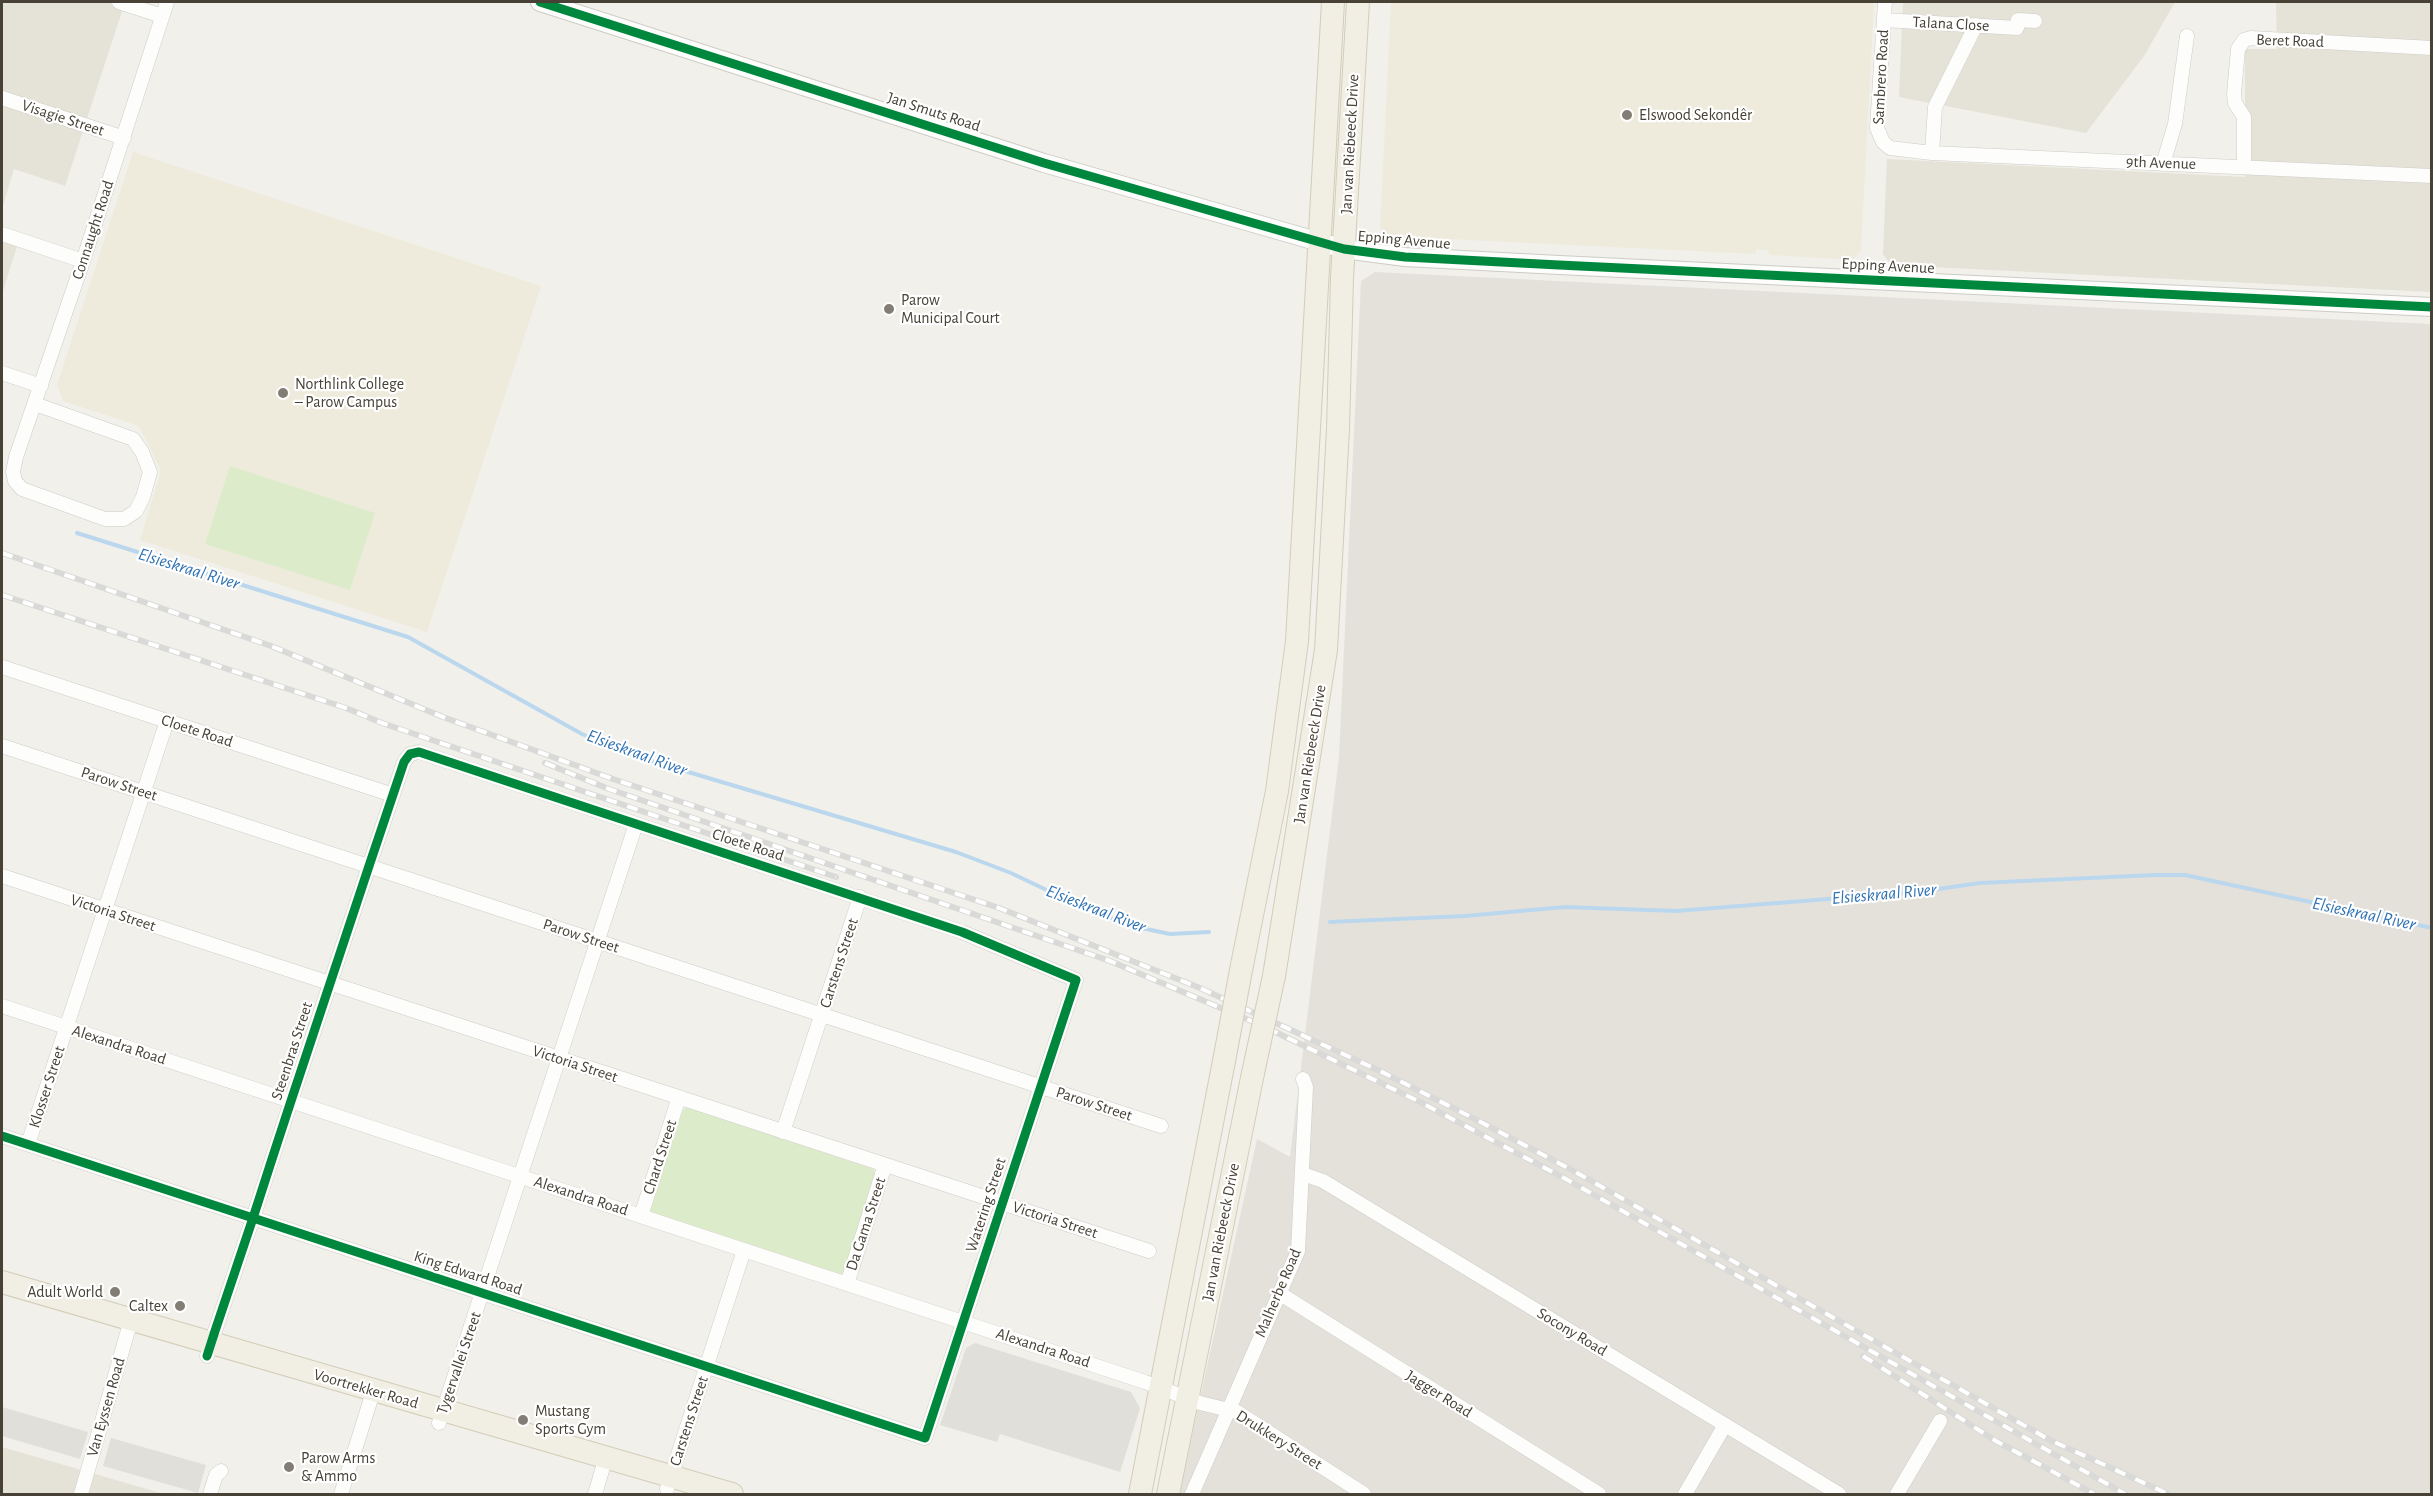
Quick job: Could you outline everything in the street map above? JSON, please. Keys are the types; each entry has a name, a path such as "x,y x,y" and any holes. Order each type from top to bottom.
{"main road":[{"name":"Jan van Riebeeck Drive","path":"1140,1494 1276,791 1297,641 1333,2"},
{"name":"Jan van Riebeeck Drive","path":"1168,1494 1274,976 1304,801 1326,650 1338,429 1344,249 1358,2"},
{"name":"Voortrekker Road","path":"2,1282 129,1326 604,1463 674,1487 727,1494"},
{"name":"Voortrekker Road","path":"2,1295 129,1326"}],"street":[{"path":"119,2 162,16"},
{"name":"Connaught Road","path":"35,404 132,439 142,452 150,472 143,497 131,516 114,520 105,519 22,489 15,481 13,472 16,457 124,138 167,2"},
{"name":"Jan Smuts Road","path":"540,2 1044,164 1344,249"},
{"name":"Sambrero Road","path":"1885,2 1877,128 1883,142 1890,148"},
{"name":"Talana Close","path":"1884,20 2017,28 2018,20 2035,21"},
{"path":"1932,153 1933,120 1937,100 1976,25"},
{"path":"2163,164 2175,124 2187,36"},
{"name":"Beret Road","path":"2244,167 2244,117 2235,103 2234,94 2238,49 2244,40 2251,38 2432,48"},
{"name":"Visagie Street","path":"2,98 124,138"},
{"name":"9th Avenue","path":"1890,148 1932,153 2432,176"},
{"path":"2,234 83,261"},
{"name":"Epping Avenue","path":"1344,249 1405,257 1547,265 2432,307"},
{"path":"2,373 41,386"},
{"name":"Cloete Road","path":"2,667 393,795"},
{"name":"Klosser Street","path":"28,1144 167,721"},
{"name":"Parow Street","path":"2,746 1161,1126"},
{"name":"Cloete Road","path":"407,756 419,752 860,897 962,932 1076,980"},
{"name":"Steenbras Street","path":"209,1350 407,756"},
{"name":"Tygervallei Street","path":"441,1417 636,824"},
{"name":"Victoria Street","path":"2,876 1149,1251"},
{"name":"Carstens Street","path":"783,1132 860,897"},
{"name":"Watering Street","path":"925,1438 1076,980"},
{"name":"Alexandra Road","path":"2,1006 1188,1398"},
{"name":"Malherbe Road","path":"1192,1494 1300,1242 1306,1087 1303,1079"},
{"name":"Chard Street","path":"641,1216 679,1097"},
{"name":"King Edward Road","path":"2,1136 925,1438"},
{"name":"Da Gama Street","path":"847,1284 885,1165"},
{"name":"Socony Road","path":"1303,1174 1323,1181 1839,1494"},
{"name":"Carstens Street","path":"674,1487 707,1367 744,1250"},
{"name":"Jagger Road","path":"1279,1293 1599,1494"},
{"name":"Van Eyssen Road","path":"81,1494 129,1326"},
{"path":"341,1494 372,1395"},
{"name":"Drukkery Street","path":"1188,1398 1237,1412 1364,1494"},
{"path":"1897,1494 1940,1421"},
{"path":"1685,1494 1725,1425"},
{"path":"595,1494 604,1463"},
{"path":"210,1494 216,1475 221,1471"}],"shaded area":[{"path":"2,2 125,2 65,186 14,169 2,209"},
{"name":"Elswood Sekondêr","path":"1391,2 1874,2 1861,250 1853,260 1770,255 1767,250 1757,249 1755,254 1388,236 1380,228"},
{"path":"1903,2 2175,2 2144,56 2086,133 1899,97"},
{"path":"2276,2 2431,2 2431,292 1891,265 1883,254 1887,159 2245,177 2245,49 2277,49"},
{"name":"Northlink College – Parow Campus","path":"133,152 541,286 427,632 140,540 161,471 139,426 63,401 57,385"},
{"path":"2,235 19,240 2,294"},
{"path":"1375,272 2431,324 2431,1494 1179,1494 1257,1139 1290,1157 1339,757 1361,281"},
{"path":"975,1343 1131,1392 1140,1408 1120,1472 1000,1434 997,1442 940,1425 966,1348"},
{"path":"2,1407 88,1432 80,1459 2,1436"},
{"path":"111,1438 206,1465 198,1493 103,1466"},
{"path":"2,1447 164,1494 2,1494"}],"green space":[{"path":"230,466 375,513 350,590 205,544"},
{"path":"687,1107 873,1169 876,1174 843,1273 840,1275 653,1214 650,1211 683,1110"}],"waterway":[{"name":"Elsieskraal River","path":"77,533 408,637 582,734 638,757 956,852 1011,873 1082,907 1132,926 1170,934 1209,932"},
{"name":"Elsieskraal River","path":"1330,922 1465,916 1565,907 1676,911 1917,892 1980,883 2185,875 2432,928"}],"railway":[{"path":"2,553 271,646 443,717 613,779 999,908 1200,988 1380,1071 1475,1119 1570,1169 2050,1440 2168,1494"},
{"path":"2,595 346,708 382,723 836,877"},
{"path":"545,763 609,789 1110,961 1263,1026 1420,1102 1564,1178 2125,1494"},
{"path":"1863,1356 1996,1441 2094,1494"}],"cycle path":[{"path":"540,2 1044,163 1344,249 1405,257 2432,307"},
{"path":"2,1136 253,1218 925,1438 1076,980 962,932 419,752 410,754 404,762 291,1101 253,1218 207,1356"}],"place":[{"name":"Elswood Sekondêr","path":"1627,115"},
{"name":"Parow Municipal Court","path":"889,309"},
{"name":"Northlink College – Parow Campus","path":"283,393"},
{"name":"Adult World","path":"115,1292"},
{"name":"Caltex","path":"180,1306"},
{"name":"Mustang Sports Gym","path":"523,1420"},
{"name":"Parow Arms & Ammo","path":"289,1467"}]}
